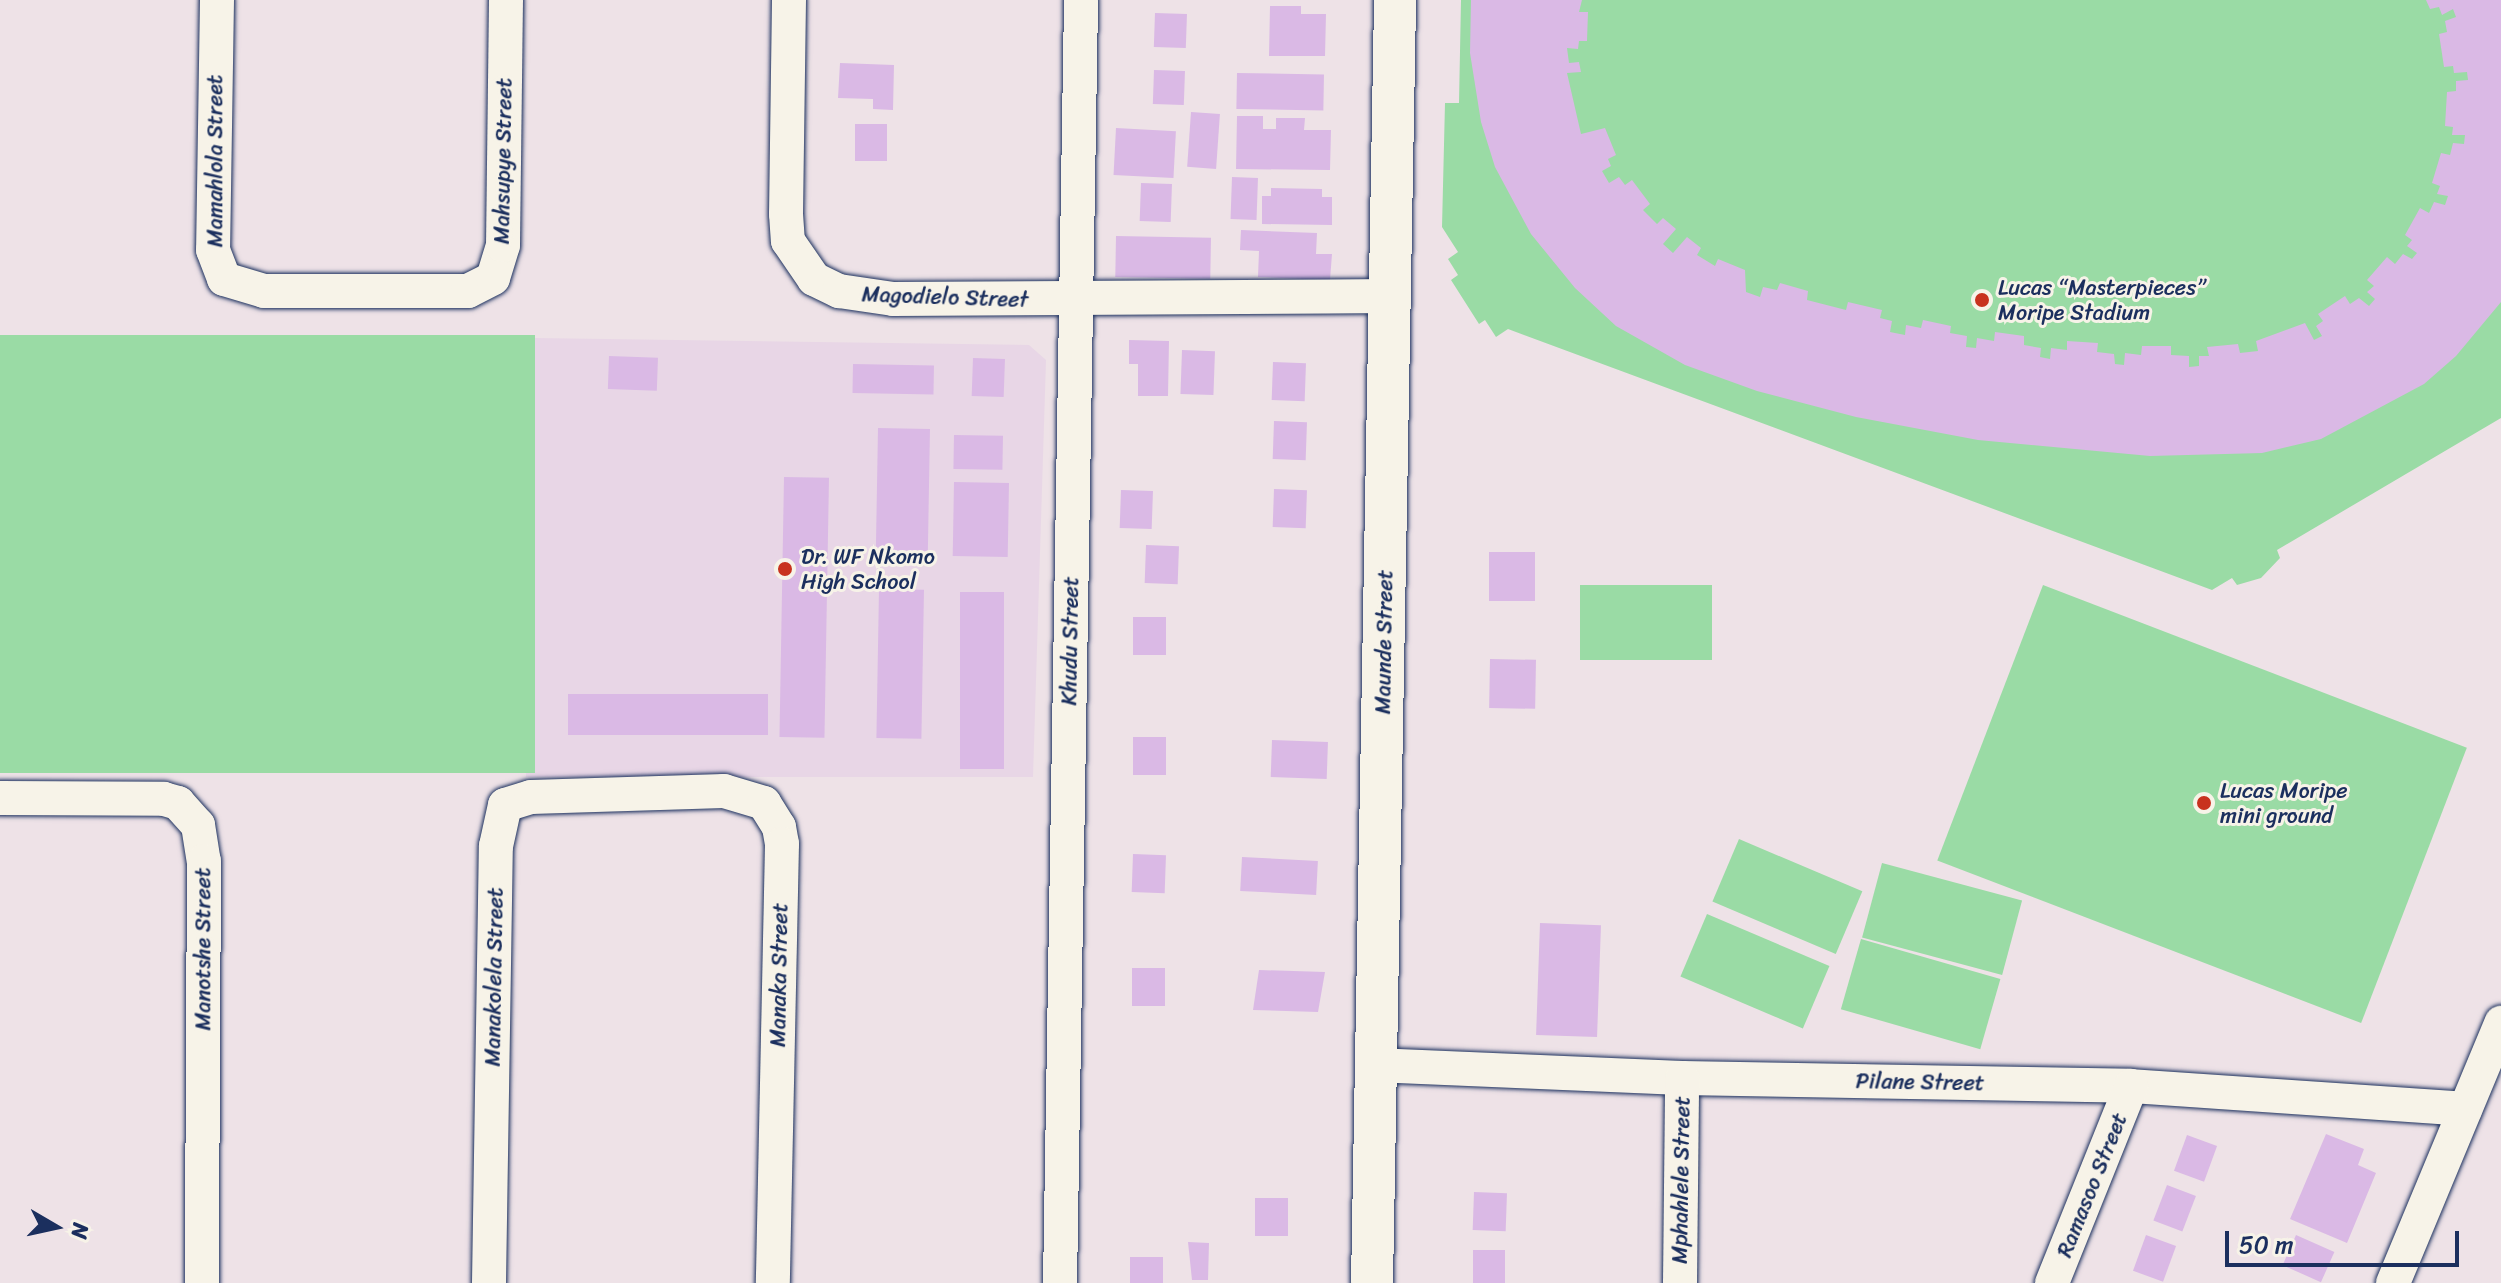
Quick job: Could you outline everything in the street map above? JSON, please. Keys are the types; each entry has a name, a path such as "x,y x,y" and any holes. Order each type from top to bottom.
{"street":[{"name":"Mamahlola Street","path":"217,0 217,266 224,279 249,289 358,291"},
{"name":"Mahsupye Street","path":"358,291 468,291 493,278 503,245 506,0"},
{"name":"Magodielo Street","path":"789,0 788,241 814,279 861,297 1079,300 1393,296"},
{"name":"Khudu Street","path":"1060,1283 1079,300 1081,0"},
{"name":"Maunde Street","path":"1372,1283 1374,1065 1393,296 1395,0"},
{"name":"Manaka Street","path":"636,794 737,792 764,803 779,827 773,1283"},
{"name":"Manakolela Street","path":"489,1283 501,816 505,805 516,800 636,794"},
{"name":"Manotshe Street","path":"0,798 164,799 178,803 198,825 204,861 202,1283"},
{"path":"2393,1283 2501,1023"},
{"name":"Pilane Street","path":"1374,1065 1682,1078 2131,1086 2465,1109"},
{"name":"Mphahlele Street","path":"1680,1283 1682,1078"},
{"name":"Ramasoo Street","path":"2052,1283 2131,1086"}],"shaded area":[{"name":"Dr. WF Nkomo High School","path":"535,338 1029,345 1046,360 1033,777 526,777"}],"green space":[{"name":"Lucas “Masterpieces” Moripe Stadium","path":"1461,0 2501,0 2501,418 2277,550 2280,558 2261,578 2237,585 2232,578 2212,590 1508,329 1496,337 1485,320 1479,324 1451,280 1458,275 1448,259 1458,252 1442,227 1445,103 1459,103"},
{"path":"0,335 535,335 535,773 0,773"},
{"path":"1580,585 1712,585 1712,660 1580,660"},
{"name":"Lucas Moripe mini ground","path":"2043,585 2467,748 2361,1023 1937,860"},
{"path":"1739,839 1862,891 1836,954 1712,902"},
{"path":"1882,863 2022,901 2002,975 1862,937"},
{"path":"1707,914 1829,966 1803,1029 1680,977"},
{"path":"1861,939 2000,979 1980,1049 1841,1009"}],"building":[{"path":"1471,0 1582,0 1579,12 1588,12 1587,41 1579,41 1578,49 1567,48 1569,63 1579,62 1581,72 1567,73 1581,134 1605,128 1616,155 1608,159 1611,166 1602,171 1609,183 1619,177 1625,185 1632,180 1650,204 1643,210 1657,224 1663,218 1676,229 1663,244 1673,253 1687,237 1701,248 1697,255 1715,266 1718,259 1745,270 1746,292 1760,297 1763,287 1777,290 1780,283 1808,291 1807,300 1846,310 1848,302 1882,310 1880,318 1892,321 1890,332 1905,335 1906,325 1921,328 1923,320 1951,326 1950,333 1967,336 1966,347 1976,348 1977,338 1994,341 1995,332 2024,336 2024,345 2041,348 2040,357 2050,359 2051,348 2067,350 2067,341 2098,343 2097,352 2114,354 2115,364 2124,365 2125,353 2141,355 2142,346 2171,346 2171,355 2189,356 2189,367 2199,366 2199,356 2209,356 2207,347 2238,344 2240,353 2258,351 2256,341 2305,323 2314,340 2322,336 2316,326 2323,321 2318,314 2345,296 2350,304 2359,298 2369,306 2375,299 2367,292 2374,286 2367,280 2387,257 2395,264 2403,254 2412,259 2417,253 2407,246 2412,240 2405,235 2420,208 2429,213 2434,202 2445,205 2448,196 2437,194 2440,186 2432,183 2441,153 2450,155 2453,143 2464,144 2465,135 2452,135 2453,127 2445,126 2447,92 2456,91 2456,81 2468,80 2467,72 2454,73 2453,66 2444,67 2439,34 2447,32 2445,21 2456,17 2453,9 2442,15 2439,7 2430,9 2426,0 2501,0 2501,302 2456,356 2424,384 2321,439 2262,453 2150,456 1978,440 1856,417 1757,391 1685,365 1616,326 1575,288 1531,234 1495,167 1481,122 1470,53"},
{"path":"1270,6 1301,6 1301,14 1326,14 1325,56 1269,56"},
{"path":"1155,13 1187,14 1186,48 1154,47"},
{"path":"840,63 894,65 893,110 873,109 873,99 838,98"},
{"path":"1154,70 1185,71 1184,105 1153,104"},
{"path":"1237,73 1324,75 1323,111 1236,109"},
{"path":"1191,112 1220,114 1216,169 1187,167"},
{"path":"1237,116 1263,116 1263,129 1276,129 1276,118 1305,118 1304,130 1331,130 1330,170 1236,169"},
{"path":"855,124 887,124 887,161 855,161"},
{"path":"1116,128 1176,131 1173,178 1114,175"},
{"path":"1232,177 1258,178 1257,220 1231,219"},
{"path":"1141,183 1172,184 1171,222 1140,221"},
{"path":"1271,188 1322,189 1322,197 1332,197 1332,225 1262,224 1262,196 1271,196"},
{"path":"1241,230 1317,233 1316,254 1332,254 1330,280 1258,277 1259,251 1240,250"},
{"path":"1116,236 1211,238 1210,279 1115,277"},
{"path":"1129,340 1169,341 1168,396 1138,396 1138,364 1129,364"},
{"path":"1182,350 1215,351 1213,395 1180,394"},
{"path":"609,356 658,358 657,391 608,389"},
{"path":"973,358 1005,359 1004,397 972,396"},
{"path":"1273,362 1306,363 1305,401 1272,400"},
{"path":"853,364 934,365 933,394 852,393"},
{"path":"1274,421 1307,422 1306,460 1273,459"},
{"path":"878,428 930,429 928,551 876,550"},
{"path":"954,435 1003,436 1002,470 953,469"},
{"path":"784,477 829,478 824,738 779,737"},
{"path":"954,482 1009,483 1008,557 953,556"},
{"path":"1274,489 1307,490 1306,528 1273,527"},
{"path":"1121,490 1153,491 1152,529 1120,528"},
{"path":"1146,545 1179,546 1178,584 1145,583"},
{"path":"1489,552 1535,552 1535,601 1489,601"},
{"path":"879,589 924,590 921,739 876,738"},
{"path":"960,592 1004,592 1004,769 960,769"},
{"path":"1133,617 1166,617 1166,655 1133,655"},
{"path":"1490,659 1536,660 1535,709 1489,708"},
{"path":"568,694 768,694 768,735 568,735"},
{"path":"1133,737 1166,737 1166,775 1133,775"},
{"path":"1272,740 1328,742 1327,779 1271,777"},
{"path":"1133,854 1166,855 1165,893 1132,892"},
{"path":"1242,857 1318,861 1316,895 1240,891"},
{"path":"1540,923 1601,925 1597,1037 1536,1035"},
{"path":"1132,968 1165,968 1165,1006 1132,1006"},
{"path":"1259,970 1325,972 1318,1012 1253,1010"},
{"path":"2326,1134 2364,1149 2358,1165 2376,1173 2347,1243 2290,1219"},
{"path":"2187,1135 2217,1146 2204,1182 2174,1171"},
{"path":"2167,1185 2196,1196 2182,1232 2153,1220"},
{"path":"1474,1192 1507,1193 1506,1231 1473,1230"},
{"path":"1255,1198 1288,1198 1288,1236 1255,1236"},
{"path":"2146,1235 2176,1246 2163,1282 2133,1271"},
{"path":"2296,1235 2334,1252 2321,1282 2283,1265"},
{"path":"1188,1242 1209,1243 1208,1280 1192,1280"},
{"path":"1473,1250 1505,1250 1505,1283 1473,1283"},
{"path":"1130,1257 1163,1257 1163,1283 1130,1283"}],"place":[{"name":"Lucas “Masterpieces” Moripe Stadium","path":"1982,300"},
{"name":"Dr. WF Nkomo High School","path":"785,569"},
{"name":"Lucas Moripe mini ground","path":"2204,803"}]}
